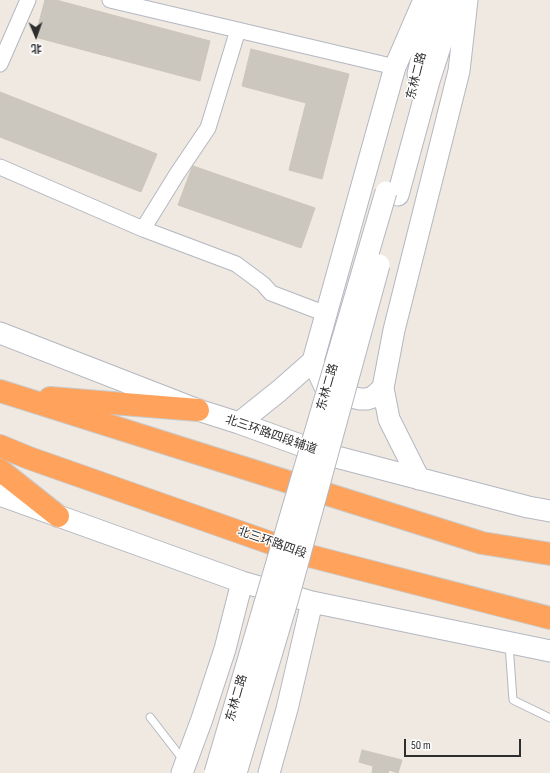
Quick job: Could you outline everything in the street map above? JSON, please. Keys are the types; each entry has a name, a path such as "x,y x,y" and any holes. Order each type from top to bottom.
{"highway":[{"path":"5,393 198,410"},
{"path":"5,393 482,543 550,554"},
{"name":"北三环路四段","path":"0,446 29,458 302,554 550,618"},
{"path":"0,470 58,516"}],"main road":[{"path":"239,423 313,361 395,67 424,0"},
{"name":"东林二路","path":"236,773 288,598 392,194 435,0"},
{"name":"东林二路","path":"215,773 392,194 455,0"},
{"path":"419,479 389,419 384,388 394,330 459,71 467,0"},
{"name":"北三环路四段辅道","path":"0,333 198,410 325,454 528,507 550,511"},
{"path":"313,361 325,387 337,394 367,399 373,397 384,388"},
{"path":"0,495 242,582 312,602 550,651"},
{"path":"183,768 202,719 224,649 242,582"},
{"path":"269,773 287,709 312,602"}],"street":[{"path":"0,64 28,0"},
{"path":"110,0 395,67"},
{"path":"143,229 208,128 238,30"},
{"path":"0,167 143,229 236,264 263,284 271,293 326,314"}],"lane":[{"path":"508,642 513,700 550,718"},
{"path":"150,717 183,768"}],"building":[{"path":"45,0 56,0 210,41 200,81 35,37"},
{"path":"251,49 349,74 322,179 289,170 306,103 242,86"},
{"path":"0,92 157,154 141,192 0,137"},
{"path":"193,166 315,208 301,248 178,205"},
{"path":"362,750 402,760 398,773 389,770 388,773 372,773 373,766 359,762"}]}
